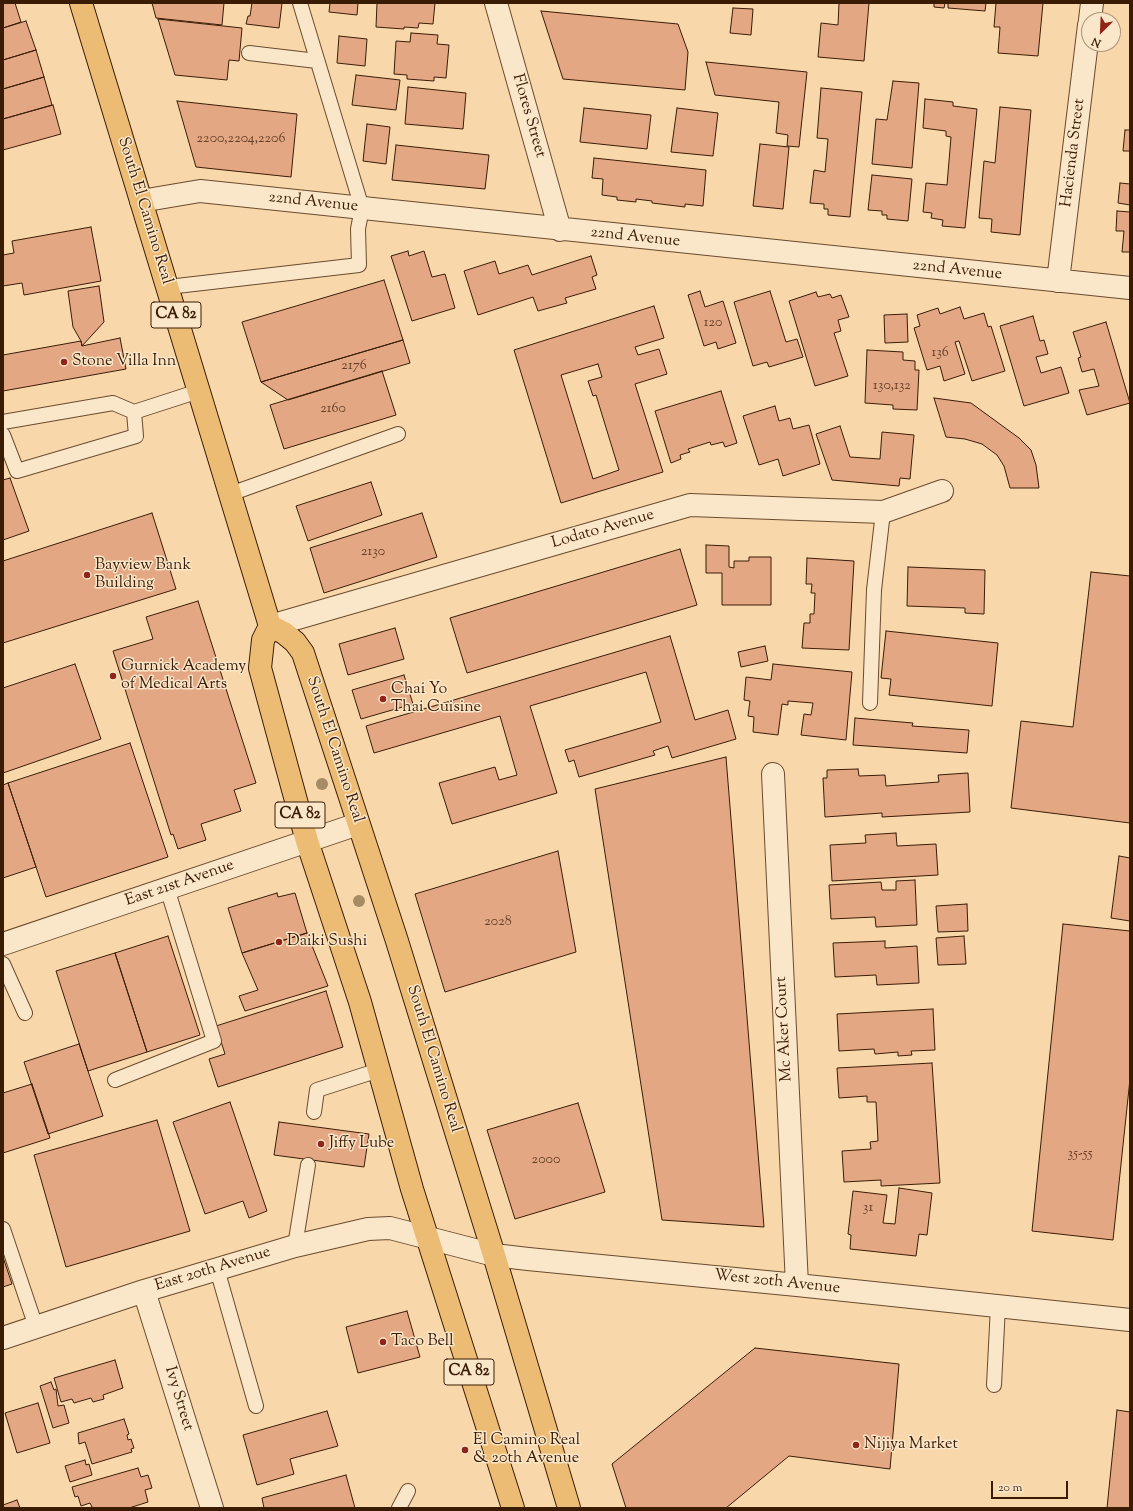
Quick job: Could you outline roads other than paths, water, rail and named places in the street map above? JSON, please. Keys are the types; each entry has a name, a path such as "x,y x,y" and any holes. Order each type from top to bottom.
{"main road":[{"name":"South El Camino Real","path":"81,3 270,626 284,633 295,642 303,653 397,941 494,1254 569,1508"},
{"name":"CA 82","path":"270,626 263,640 260,668 308,841 360,1002 427,1237 512,1508"}],"street":[{"name":"Flores Street","path":"496,3 560,230"},
{"name":"Hacienda Street","path":"1058,281 1086,52"},
{"name":"22nd Avenue","path":"141,201 198,191 560,230 1130,288"},
{"name":"Lodato Avenue","path":"270,626 690,505 883,512 942,491"},
{"name":"Mc Aker Court","path":"773,774 797,1285"},
{"name":"East 21st Avenue","path":"3,944 358,824"},
{"name":"East 20th Avenue","path":"3,1338 144,1291 295,1246 368,1229 390,1228 427,1237"},
{"name":"West 20th Avenue","path":"427,1237 494,1254 1130,1320"},
{"name":"Ivy Street","path":"144,1291 212,1508"}],"lane":[{"path":"168,287 359,265 358,229 362,208 316,61 300,3"},
{"path":"249,53 316,61"},
{"path":"3,422 113,403 134,412 199,391"},
{"path":"3,435 17,471 136,436 134,412"},
{"path":"230,494 398,434"},
{"path":"870,703 874,590 883,512"},
{"path":"115,1080 214,1041 167,888"},
{"path":"3,964 25,1013"},
{"path":"314,1112 317,1090 379,1070"},
{"path":"295,1246 308,1165"},
{"path":"3,1229 36,1327"},
{"path":"217,1269 256,1406"},
{"path":"994,1385 998,1306"},
{"path":"399,1508 408,1491"}],"place":[{"name":"Stone Villa Inn","path":"64,362"},
{"name":"Bayview Bank Building","path":"87,575"},
{"name":"Gurnick Academy of Medical Arts","path":"113,676"},
{"name":"Chai Yo Thai Cuisine","path":"383,699"},
{"name":"Daiki Sushi","path":"279,942"},
{"name":"Jiffy Lube","path":"321,1144"},
{"name":"Taco Bell","path":"383,1342"},
{"name":"Nijiya Market","path":"856,1445"},
{"name":"El Camino Real & 20th Avenue","path":"465,1450"}]}
